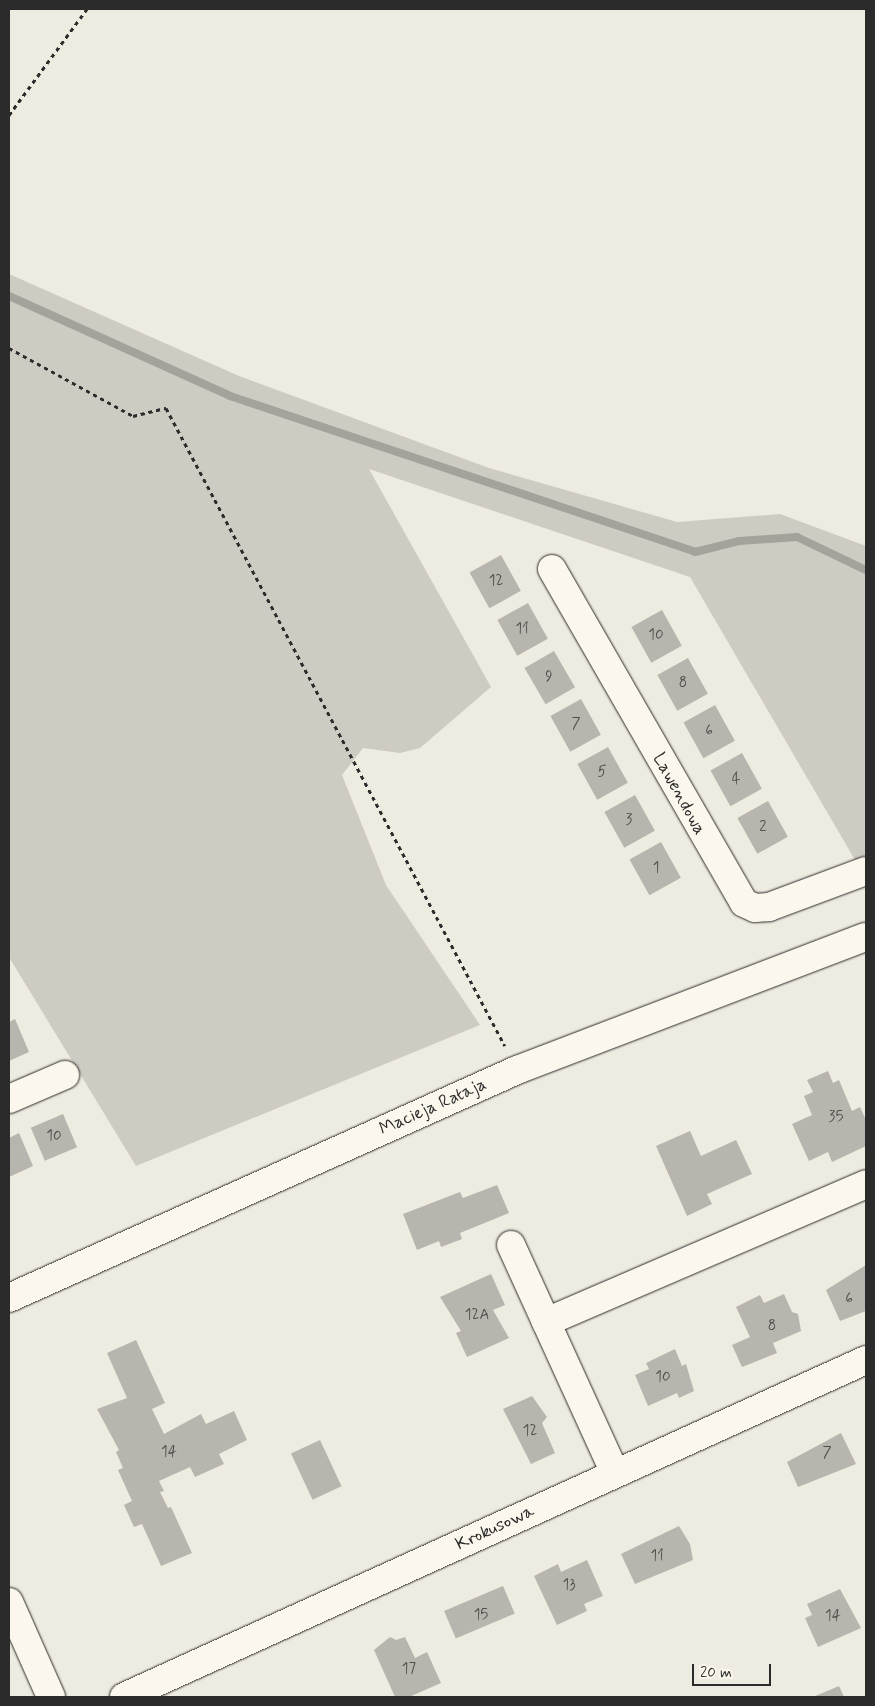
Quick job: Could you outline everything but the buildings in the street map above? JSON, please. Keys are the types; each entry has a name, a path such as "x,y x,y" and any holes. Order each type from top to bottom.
{"street":[{"name":"Lawendowa","path":"552,569 744,903 755,908 770,907 866,871"},
{"name":"Macieja Rataja","path":"9,1298 517,1070 866,937"},
{"path":"9,1099 65,1075"},
{"path":"546,1322 866,1184"},
{"path":"511,1245 615,1473"},
{"name":"Krokusowa","path":"124,1697 866,1360"},
{"path":"9,1602 51,1697"}],"path":[{"path":"9,115 87,9"},
{"path":"9,348 133,416 166,408 517,1070"}],"shaded area":[{"path":"9,274 239,376 489,468 677,522 780,514 866,546 866,855 855,860 690,577 369,469 491,687 420,748 400,753 363,748 342,775 386,885 480,1025 136,1166 9,957"}],"waterway":[{"path":"9,296 230,396 695,552 739,541 797,537 866,570"}]}
